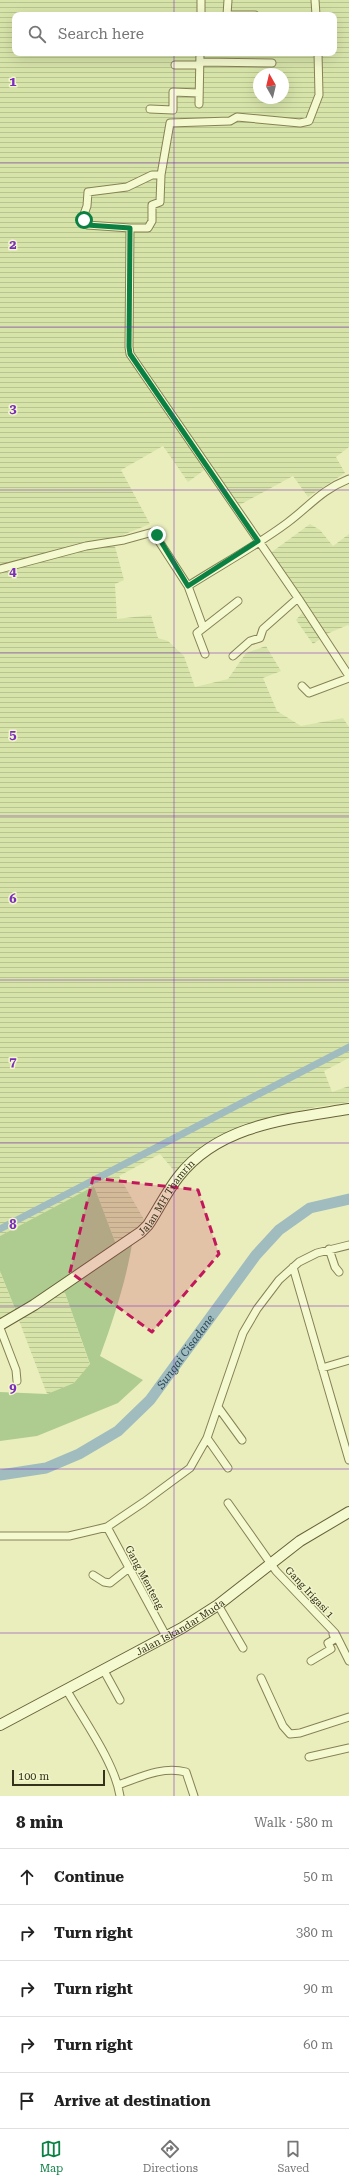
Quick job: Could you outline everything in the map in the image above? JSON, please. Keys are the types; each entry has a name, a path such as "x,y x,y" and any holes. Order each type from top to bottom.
{"street":[{"path":"201,0 201,12"},
{"path":"227,12 228,0"},
{"path":"315,0 316,12"},
{"path":"199,104 200,56"},
{"path":"162,175 152,175 127,187 88,192 87,206 83,217 87,225 145,228 151,225 152,205 160,202 162,175 170,123 230,121 237,117 300,123 309,121 320,94 318,56"},
{"path":"175,65 200,63 272,63"},
{"path":"150,110 172,110 173,92 199,93"},
{"path":"130,228 130,354 298,598 349,677 309,693 302,686"},
{"path":"188,586 288,522 316,497 334,485 349,479"},
{"path":"0,569 86,546 154,532 188,586 203,627"},
{"path":"233,656 250,641 260,638 263,629 298,598"},
{"path":"205,654 197,634 203,627 238,600"},
{"name":"Jalan MH Thamrin","path":"0,1325 34,1305 141,1232 148,1225 178,1177 199,1156 215,1144 252,1127 267,1123 349,1109"},
{"path":"0,1536 69,1536 106,1527 144,1502 192,1465 207,1438 246,1326 279,1280 293,1267 307,1257 329,1249 349,1245"},
{"path":"329,1249 335,1267 339,1272"},
{"path":"293,1267 349,1460"},
{"path":"0,1328 16,1370 17,1381"},
{"path":"322,1368 349,1360"},
{"path":"218,1407 242,1440"},
{"path":"207,1438 228,1468"},
{"name":"Gang Irigasi 1","path":"228,1503 268,1567 334,1633 349,1661"},
{"name":"Jalan Iskandar Muda","path":"0,1725 166,1636 218,1606 300,1541 349,1512"},
{"name":"Gang Menteng","path":"106,1527 166,1636"},
{"path":"93,1575 104,1582 110,1583 129,1568"},
{"path":"218,1606 243,1648"},
{"path":"311,1661 331,1649 328,1643 335,1639 334,1633"},
{"path":"103,1669 120,1700"},
{"path":"261,1678 283,1726 290,1734 305,1732 349,1717"},
{"path":"66,1689 107,1760 118,1785 120,1796"},
{"path":"310,1757 349,1748"},
{"path":"118,1785 156,1771 166,1769 183,1771 186,1772 194,1796"}],"highlighted area":[{"path":"93,1178 198,1190 219,1254 152,1332 70,1272"}],"green space":[{"path":"0,0 349,0 349,447 336,457 345,473 308,497 293,476 236,507 207,468 188,482 163,446 121,470 150,524 113,539 124,580 115,584 117,619 151,615 158,638 168,641 184,656 195,687 228,679 246,653 266,646 281,671 263,678 277,711 301,726 343,718 349,727 349,1058 324,1071 332,1092 349,1086 349,1102 316,1107 244,1124 200,1149 176,1173 160,1154 119,1176 146,1223 117,1247 94,1186 0,1236"},
{"path":"310,524 320,530 333,546 349,534 349,626 348,625 329,633 313,644 296,620 308,606 269,554"},
{"path":"94,1186 117,1247 133,1238 120,1298 100,1356 143,1380 118,1403 37,1436 0,1441 0,1392 47,1394 74,1383 90,1364 64,1290 16,1311 0,1271 0,1236"},
{"path":"0,1271 16,1311 0,1321"},
{"path":"64,1290 90,1365 74,1383 47,1394 18,1318"}],"waterway":[{"path":"0,1229 349,1047"},
{"name":"Sungai Cisadane","path":"0,1475 46,1468 79,1454 118,1431 150,1400 256,1255 279,1230 310,1208 349,1199"}],"route":[{"path":"84,220 87,225 130,228 130,354 258,541 188,586 157,535"}]}
